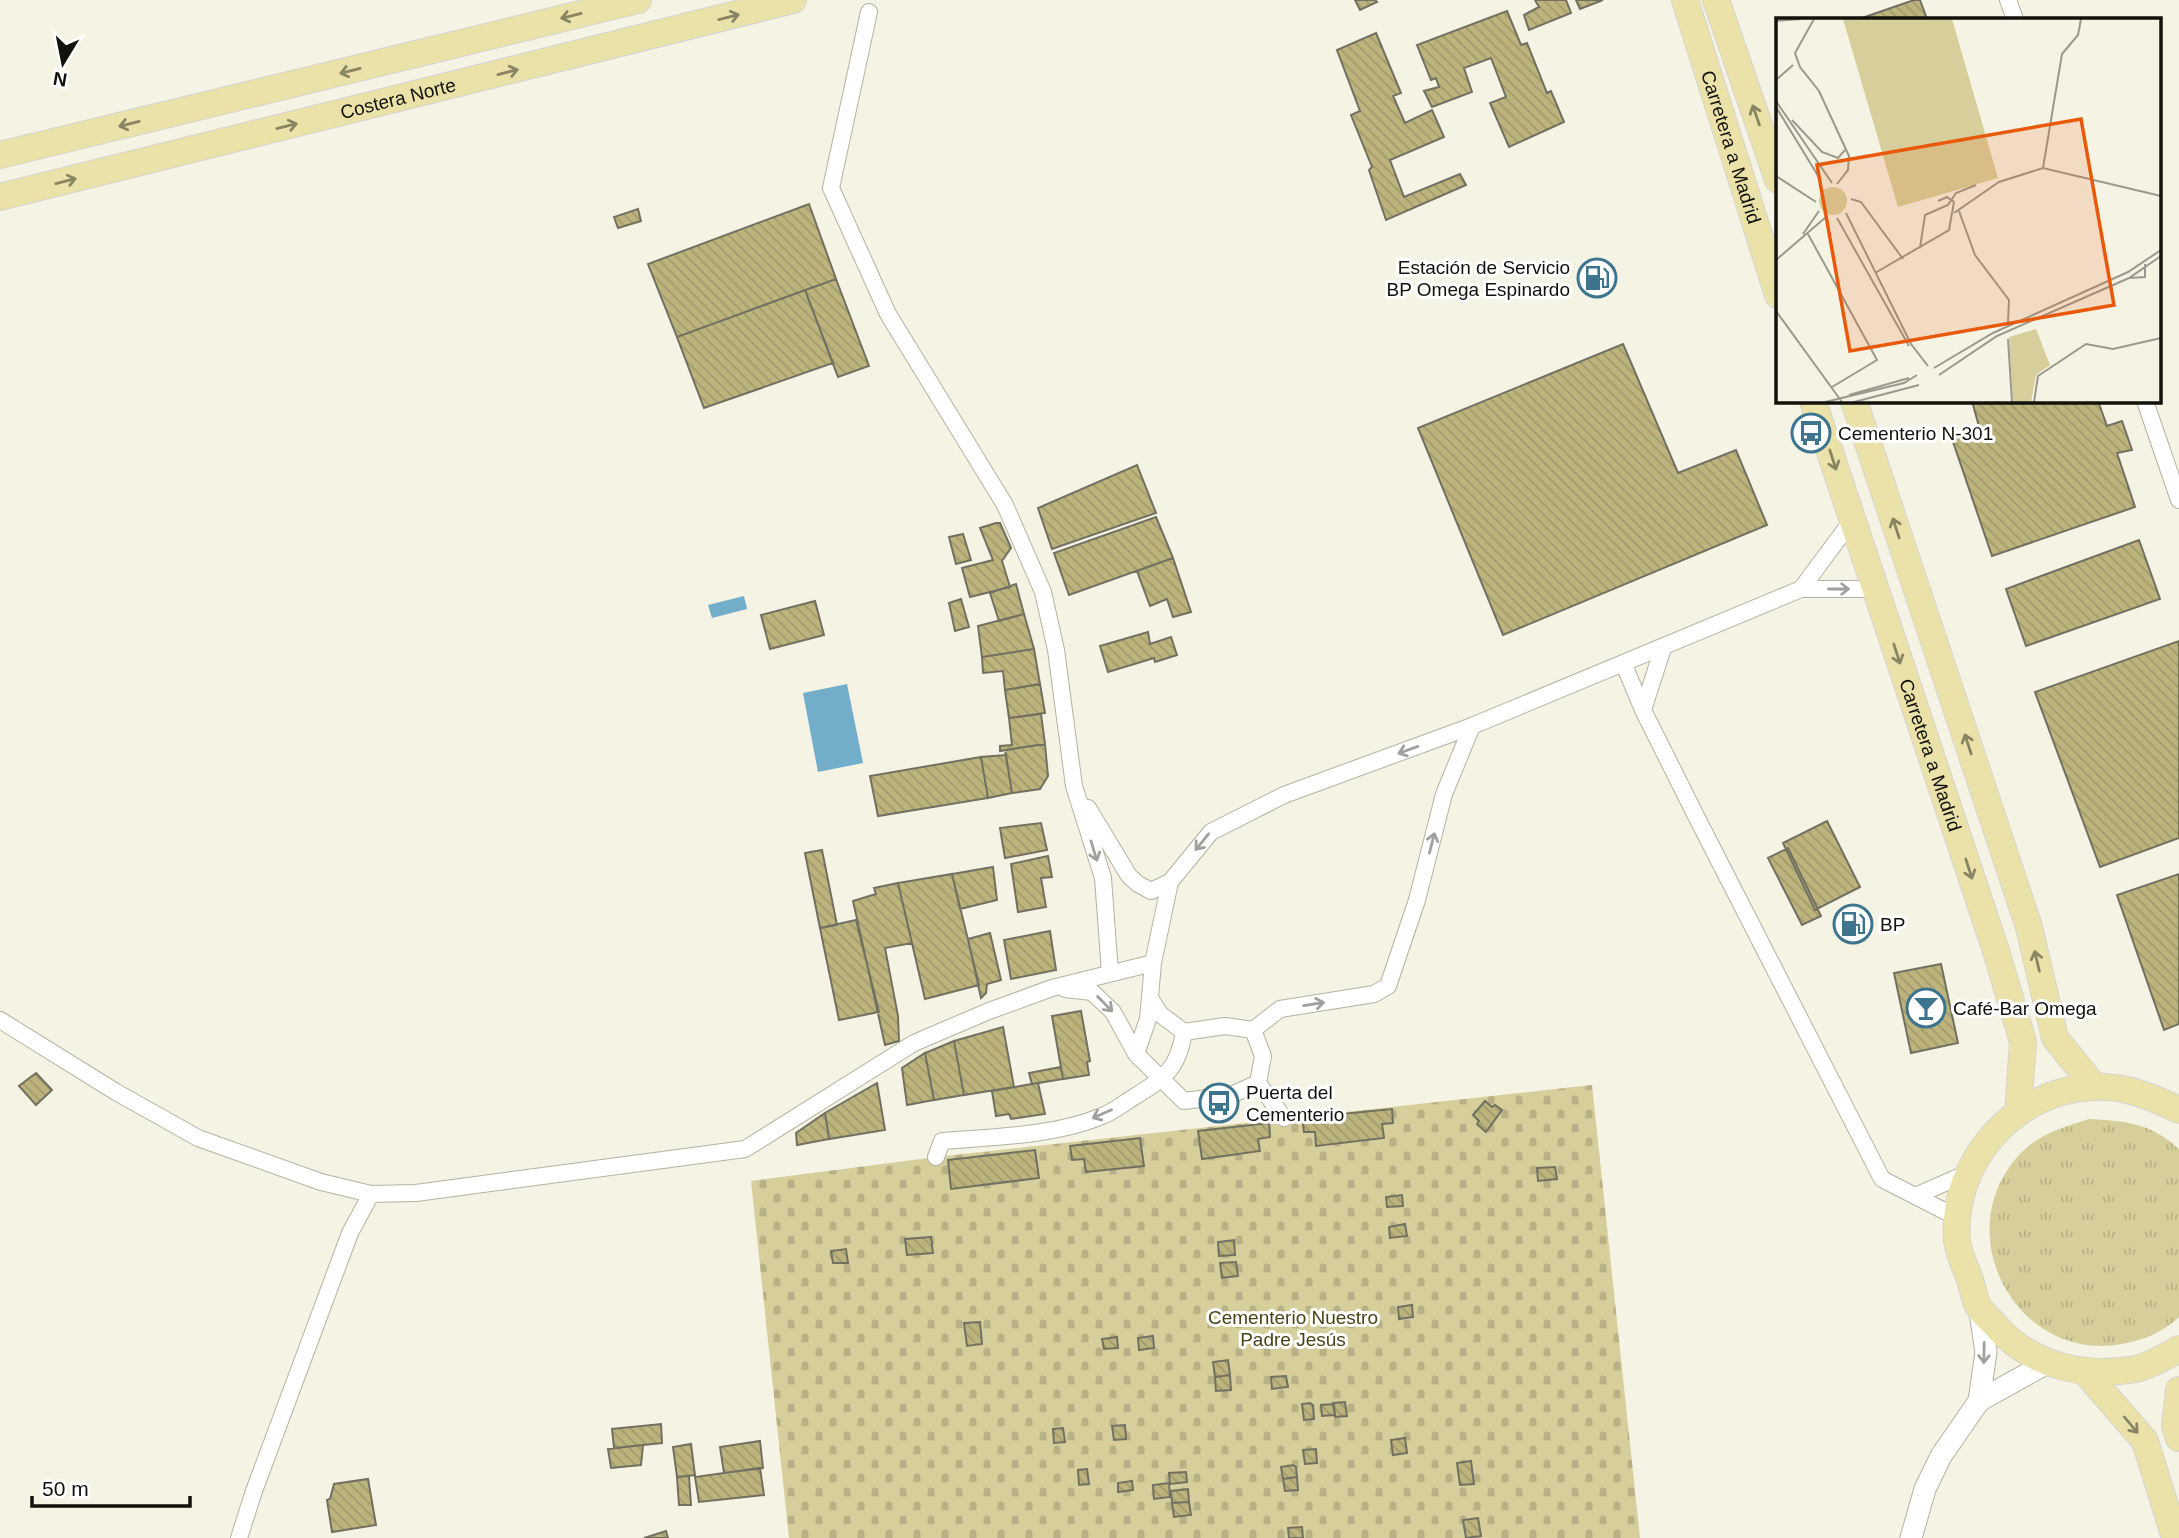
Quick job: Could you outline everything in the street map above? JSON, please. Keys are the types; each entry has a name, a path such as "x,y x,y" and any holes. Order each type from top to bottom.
{"main road":[{"name":"Costera Norte","path":"0,155 638,0"},
{"name":"Costera Norte","path":"0,197 793,0"},
{"name":"Carretera a Madrid","path":"1685,0 1776,289"},
{"name":"Carretera a Madrid","path":"1716,0 1776,174"},
{"name":"Carretera a Madrid","path":"1813,402 1996,951 2023,1042 2018,1112"},
{"name":"Carretera a Madrid","path":"1854,402 2029,927 2055,1038 2094,1086"},
{"path":"2179,1110 2143,1093 2094,1086 2062,1091 2018,1112 1992,1135 1974,1160 1960,1199 1957,1242 1979,1306 2008,1340 2047,1363 2087,1373 2138,1368 2179,1349"},
{"path":"2087,1373 2145,1441 2175,1538"},
{"path":"2179,1390 2175,1426 2179,1438"}],"street":[{"path":"2008,0 2015,18"},
{"path":"869,12 831,188 888,314 1005,505 1044,592 1056,650 1074,786 1103,878 1110,974"},
{"path":"2145,402 2179,500"},
{"path":"1801,589 1853,519"},
{"path":"1074,786 1129,876 1152,891 1170,882 1211,832 1284,795 1472,726 1624,665 1801,589 1876,589"},
{"path":"1643,710 1663,648"},
{"path":"1624,665 1643,710 1882,1179 1958,1218"},
{"path":"1150,998 1160,1014 1184,1032 1225,1026 1253,1030 1280,1009 1374,994 1388,986 1417,900 1444,794 1472,726"},
{"path":"1136,1054 1148,1019 1153,963 1170,882"},
{"path":"0,1020 116,1092 198,1138 321,1182 371,1194 416,1193 745,1149 914,1043 1052,988 1153,963"},
{"path":"1052,988 1092,992 1113,1012 1136,1054 1184,1101 1231,1095 1258,1083"},
{"path":"1253,1030 1264,1056 1258,1083 1284,1118"},
{"path":"936,1157 942,1141 1060,1128 1102,1116 1161,1080 1172,1069 1181,1050 1184,1032"},
{"path":"1915,1196 1970,1172"},
{"path":"239,1538 350,1233 371,1194"},
{"path":"1979,1306 1986,1352 1979,1401"},
{"path":"1911,1538 1925,1489 1941,1456 1979,1401 2047,1363"}],"green space":[{"name":"Cementerio Nuestro Padre Jesús","path":"1592,1085 1640,1538 789,1538 751,1181 936,1157"},
{"path":"2089,1119 2137,1125 2169,1140 2179,1149 2179,1317 2153,1335 2122,1344 2084,1345 2051,1334 2024,1313 2004,1286 1992,1255 1990,1221 1998,1187 2019,1155 2043,1136"}],"water":[{"path":"744,596 747,609 712,618 708,605"},
{"path":"847,684 863,763 818,772 803,693"}],"building":[{"path":"1355,0 1375,0 1377,2 1360,10"},
{"path":"1535,0 1566,0 1571,13 1529,30 1524,15 1539,7"},
{"path":"1576,0 1603,0 1580,9"},
{"path":"1920,0 1927,18 1862,18"},
{"path":"1507,11 1521,45 1527,43 1547,93 1551,91 1564,122 1509,147 1490,103 1506,97 1491,58 1464,68 1472,92 1432,107 1424,91 1439,87 1436,78 1431,80 1417,45"},
{"path":"1376,33 1401,93 1393,96 1405,123 1432,110 1444,137 1390,160 1404,197 1460,174 1466,185 1386,220 1369,170 1372,167 1351,115 1360,111 1337,50"},
{"path":"809,204 836,279 677,337 648,264"},
{"path":"638,209 641,221 618,228 614,217"},
{"path":"836,279 869,366 838,377 805,290"},
{"path":"805,290 833,363 704,408 677,337"},
{"path":"1623,344 1678,473 1736,450 1767,525 1503,635 1418,428"},
{"path":"1972,402 2098,402 2107,426 2122,421 2132,450 2117,453 2135,507 1992,556 1952,439 1980,430"},
{"path":"1137,465 1156,513 1052,549 1038,508"},
{"path":"1156,517 1173,558 1069,595 1054,553"},
{"path":"1000,523 1011,548 1002,561 1010,587 970,597 962,568 993,560 980,528"},
{"path":"963,534 971,560 956,564 949,537"},
{"path":"2139,540 2160,599 2026,646 2006,589"},
{"path":"1173,558 1191,612 1173,617 1167,599 1150,606 1137,571"},
{"path":"1016,584 1024,614 999,621 990,593"},
{"path":"961,599 969,627 955,631 949,603"},
{"path":"815,601 824,635 770,649 761,615"},
{"path":"1024,614 1034,649 982,657 978,626"},
{"path":"1148,632 1150,644 1171,637 1177,655 1155,662 1154,658 1108,672 1100,646"},
{"path":"2179,641 2179,838 2100,867 2035,692"},
{"path":"1034,649 1040,684 1005,690 1003,671 983,673 982,657"},
{"path":"1040,684 1045,713 1009,718 1005,690"},
{"path":"1041,714 1045,744 1000,751 1000,746 1012,745 1009,718"},
{"path":"1045,744 1048,776 1040,789 1012,793 1005,750"},
{"path":"1006,755 1012,793 988,798 981,757"},
{"path":"981,757 988,798 878,816 870,776"},
{"path":"1827,821 1860,887 1815,910 1783,843"},
{"path":"1041,823 1047,850 1005,858 1000,828"},
{"path":"1788,848 1821,916 1802,925 1768,858"},
{"path":"822,850 837,925 820,928 805,853"},
{"path":"1048,856 1052,877 1041,878 1046,907 1018,912 1011,864"},
{"path":"993,867 997,900 960,909 952,874"},
{"path":"952,874 979,985 925,999 898,883"},
{"path":"2179,874 2179,1024 2164,1030 2117,895"},
{"path":"898,883 912,943 885,948 898,1016 899,1041 885,1045 853,901 876,894 874,888"},
{"path":"856,920 879,1012 839,1020 820,928"},
{"path":"1050,931 1056,970 1011,979 1004,940"},
{"path":"990,933 1001,980 987,984 986,993 981,998 968,939"},
{"name":"Café-Bar Omega","path":"1941,964 1958,1043 1911,1053 1894,973"},
{"path":"1081,1011 1090,1061 1087,1062 1089,1075 1063,1079 1052,1016"},
{"path":"1003,1027 1014,1087 964,1095 954,1041"},
{"path":"954,1041 964,1095 934,1100 925,1053"},
{"path":"925,1053 934,1100 907,1105 902,1068"},
{"path":"1061,1067 1063,1079 1032,1084 1029,1073"},
{"path":"36,1073 52,1090 36,1105 19,1086"},
{"path":"877,1083 885,1130 829,1139 825,1113"},
{"path":"1038,1083 1045,1114 1011,1119 1009,1114 996,1116 992,1091"},
{"path":"1485,1101 1502,1110 1486,1132 1477,1124 1479,1121 1473,1115"},
{"path":"1392,1109 1393,1123 1382,1124 1384,1138 1316,1146 1315,1132 1304,1132 1302,1118"},
{"path":"825,1113 829,1139 797,1145 796,1133"},
{"path":"1269,1123 1270,1137 1258,1139 1260,1151 1202,1159 1198,1131"},
{"path":"1140,1138 1144,1166 1086,1172 1084,1159 1072,1160 1070,1146"},
{"path":"1035,1150 1039,1178 951,1189 948,1160"},
{"path":"1555,1167 1557,1179 1538,1181 1537,1168"},
{"path":"1402,1195 1403,1206 1387,1207 1386,1197"},
{"path":"1405,1224 1407,1236 1390,1238 1389,1227"},
{"path":"931,1237 933,1253 907,1255 905,1239"},
{"path":"1234,1240 1235,1255 1219,1256 1218,1242"},
{"path":"846,1249 848,1263 833,1263 831,1251"},
{"path":"1236,1262 1238,1276 1222,1278 1220,1263"},
{"path":"1412,1305 1413,1317 1399,1319 1398,1307"},
{"path":"980,1322 982,1344 967,1346 964,1323"},
{"path":"1153,1336 1154,1348 1139,1350 1138,1338"},
{"path":"1117,1337 1118,1348 1104,1349 1102,1339"},
{"path":"1228,1360 1230,1375 1215,1377 1213,1362"},
{"path":"1230,1375 1231,1390 1216,1391 1215,1377"},
{"path":"1286,1376 1288,1387 1272,1389 1271,1377"},
{"path":"1345,1402 1347,1416 1335,1417 1333,1403"},
{"path":"1302,1404 1313,1405 1314,1419 1304,1420"},
{"path":"1334,1404 1335,1415 1322,1416 1321,1405"},
{"path":"661,1424 662,1443 614,1448 612,1429"},
{"path":"1125,1425 1126,1439 1114,1440 1112,1426"},
{"path":"1063,1428 1065,1442 1054,1443 1053,1429"},
{"path":"1405,1438 1407,1453 1393,1455 1391,1440"},
{"path":"760,1441 763,1468 724,1473 720,1447"},
{"path":"691,1444 695,1475 677,1477 673,1447"},
{"path":"643,1445 641,1465 611,1468 608,1449"},
{"path":"1316,1449 1317,1463 1305,1464 1303,1450"},
{"path":"1471,1461 1474,1484 1460,1485 1457,1463"},
{"path":"1281,1467 1296,1467 1297,1477 1283,1479"},
{"path":"760,1468 764,1495 699,1502 695,1477"},
{"path":"1087,1469 1089,1484 1079,1485 1078,1470"},
{"path":"1186,1472 1187,1482 1170,1484 1169,1473"},
{"path":"689,1476 691,1505 679,1505 677,1477"},
{"path":"1297,1477 1298,1490 1285,1491 1283,1479"},
{"path":"368,1479 376,1525 332,1532 327,1500 330,1499 334,1484"},
{"path":"1132,1481 1133,1490 1118,1492 1118,1483"},
{"path":"1169,1483 1170,1497 1154,1499 1153,1485"},
{"path":"1188,1489 1189,1502 1172,1503 1171,1491"},
{"path":"1189,1502 1191,1515 1174,1517 1172,1503"},
{"path":"1478,1518 1481,1536 1466,1538 1463,1520"},
{"path":"1302,1527 1303,1538 1289,1538 1288,1528"},
{"path":"666,1531 668,1538 644,1538"}],"place":[{"name":"Estación de Servicio BP Omega Espinardo","path":"1597,278"},
{"name":"Cementerio N-301","path":"1811,433"},
{"name":"BP","path":"1853,924"},
{"name":"Café-Bar Omega","path":"1926,1008"},
{"name":"Puerta del Cementerio","path":"1219,1103"}]}
